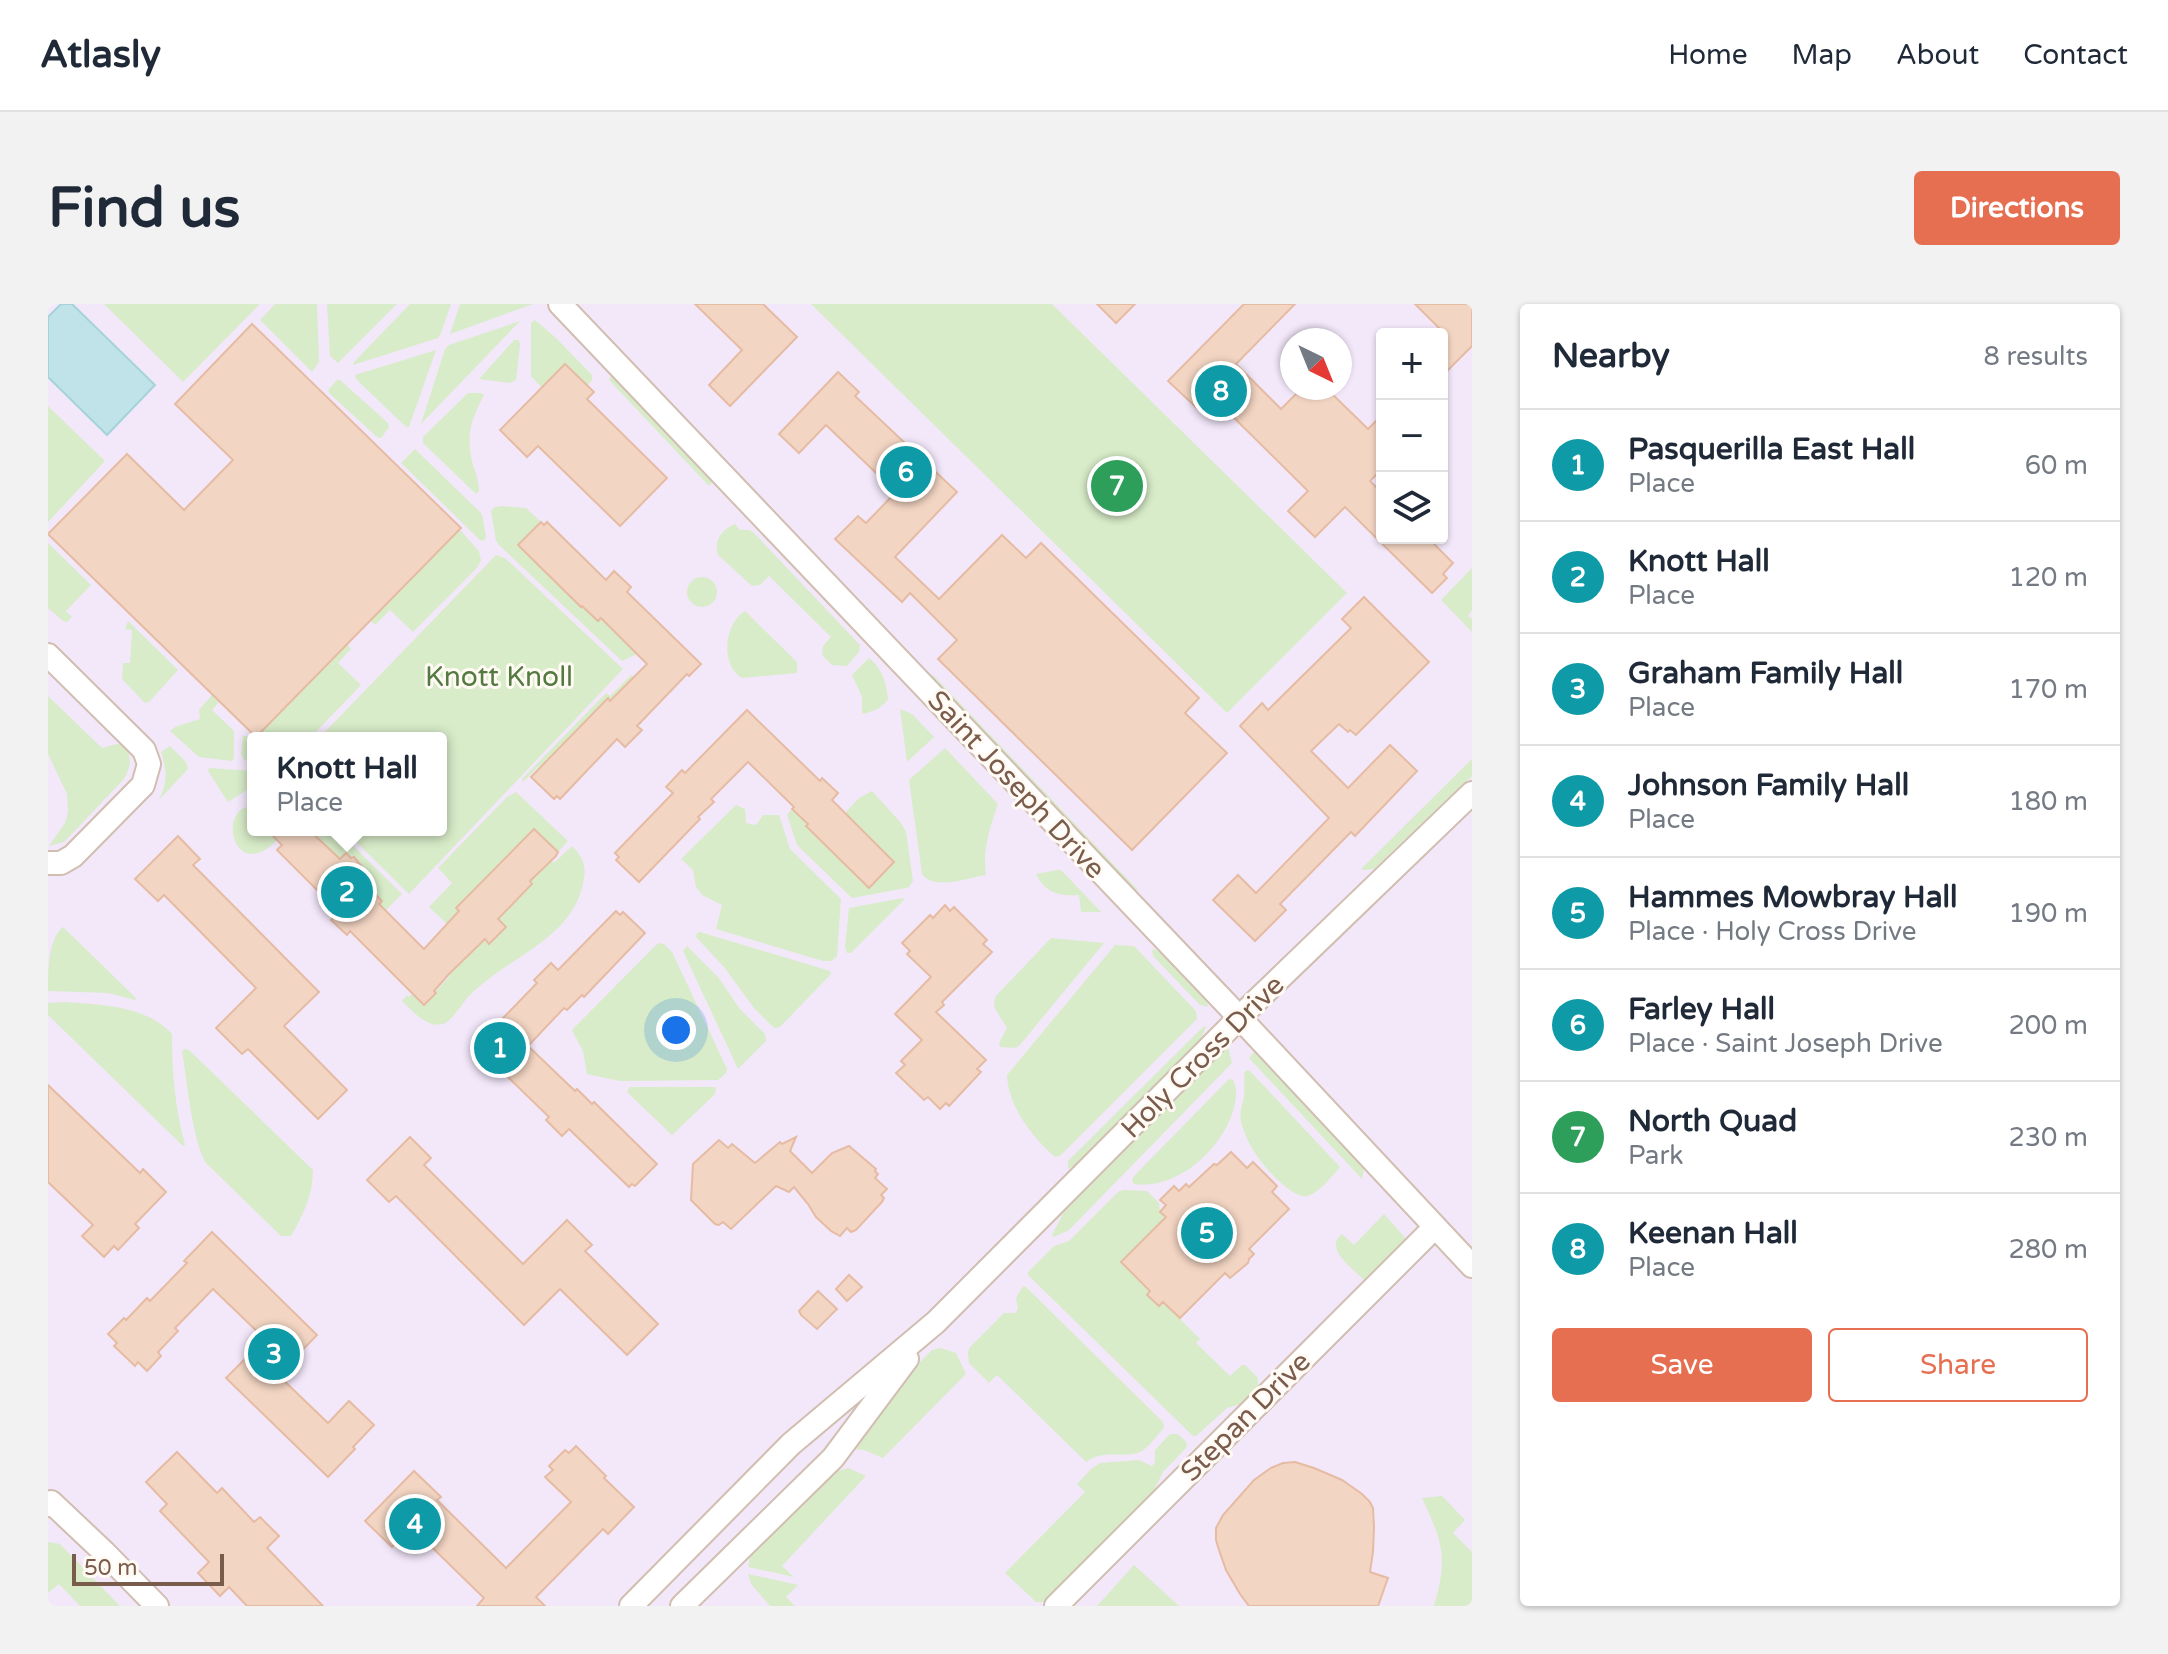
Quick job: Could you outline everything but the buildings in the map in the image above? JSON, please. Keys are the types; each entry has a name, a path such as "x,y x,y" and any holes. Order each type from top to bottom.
{"street":[{"name":"Saint Joseph Drive","path":"560,304 1472,1266"},
{"path":"48,655 144,750 149,764 143,785 73,856 61,863 48,863"},
{"name":"Holy Cross Drive","path":"631,1606 791,1444 936,1322 1239,1017 1472,793"},
{"name":"Stepan Drive","path":"1056,1606 1435,1227"},
{"name":"Holy Cross Drive","path":"682,1606 833,1458 936,1322"},
{"path":"50,1504 105,1553 157,1606"}],"shaded area":[{"path":"48,304 1472,304 1472,1606 48,1606"}],"green space":[{"path":"104,304 260,304 183,382"},
{"path":"275,304 317,304 319,362 312,372 260,320"},
{"path":"327,304 397,304 338,363 330,356"},
{"path":"410,304 451,304 438,338 353,365 354,362"},
{"path":"460,304 533,304 450,334"},
{"path":"811,304 1052,304 1347,593 1227,713"},
{"path":"535,320 592,375 587,386 565,364 541,387 531,376 531,323"},
{"path":"520,321 421,424 445,349"},
{"path":"514,340 519,340 520,345 516,380 510,383 479,379"},
{"path":"436,350 409,427 356,379 355,375"},
{"path":"611,376 714,480 709,486 609,380"},
{"path":"337,380 388,423 389,427 381,438 329,393 328,390"},
{"path":"468,393 484,395 475,413 470,437 479,488 476,494 423,443 423,437"},
{"path":"48,406 105,461 48,522"},
{"path":"415,449 482,514 485,540 481,541 401,463"},
{"path":"502,506 526,508 541,522 518,546 527,554 529,552 582,606 603,616 637,654 622,661 499,545 491,511"},
{"path":"735,524 740,530 753,532 860,645 859,652 847,666 832,665 822,655 823,646 831,637 769,576 760,585 752,586 718,555 720,536"},
{"path":"459,529 479,551 481,561 476,569 413,632 390,610 375,625 370,620"},
{"path":"48,543 91,585 66,611 72,617 67,622 48,608"},
{"name":"Knott Knoll","path":"496,555 505,558 623,669 409,894 350,836 447,836 447,732 325,732"},
{"path":"1472,568 1472,610 1468,616 1472,619 1472,632 1441,600"},
{"path":"702,577 713,581 717,592 713,603 702,607 691,603 687,592 691,581"},
{"path":"745,611 797,662 797,673 742,678 735,672 730,664 727,644 733,625"},
{"path":"128,621 178,670 145,703 122,679 123,663 130,663 132,630 125,629"},
{"path":"347,644 351,649 338,663 361,685 316,732 261,732"},
{"path":"869,658 883,677 888,700 878,709 864,714 862,697 852,675"},
{"path":"631,675 636,679 610,701 608,699 523,782 522,779 606,693 610,696"},
{"path":"933,675 1137,889 1136,894 930,678"},
{"path":"212,695 219,702 212,710 234,731 232,761 199,757 170,731 200,719 199,710"},
{"path":"48,696 102,748 125,745 130,762 124,779 64,842 49,846 65,823 68,812 67,794 48,754"},
{"path":"900,709 912,714 934,737 907,762"},
{"path":"243,736 247,736 247,761 241,754"},
{"path":"170,746 186,762 188,769 159,800 166,776 161,752"},
{"path":"945,748 998,804 986,848 986,875 943,883 927,879 922,874 909,780"},
{"path":"1472,759 1472,776 1374,869 1361,869"},
{"path":"209,768 247,771 247,790 228,802"},
{"path":"872,791 906,832 913,881 906,888 852,898 797,845 787,815 792,809 808,824 806,827 840,860 842,858 869,888 894,862 845,813 859,798"},
{"path":"516,792 568,841 558,852 459,911 447,924 429,907 452,883 438,868 507,797"},
{"path":"736,805 745,809 746,823 756,825 763,815 779,815 790,849 841,899 837,956 832,961 716,929 722,905 702,895 696,887 693,870 681,859"},
{"path":"247,808 247,836 273,836 277,840 263,851 251,854 242,851 233,833 233,822 238,813"},
{"path":"312,836 343,836 402,894 384,912 377,906 382,901 361,880 367,873 361,863 346,853 340,859"},
{"path":"572,846 584,863 583,884 577,901 557,929 477,989 443,1024 426,1021 402,1001 412,994 424,1004 467,954 485,939 490,943 506,927 498,919 551,860 554,863"},
{"path":"1061,870 1101,912 1081,912 1079,895 1054,892 1044,886 1036,874"},
{"path":"903,898 851,953 847,953 849,908"},
{"path":"63,927 135,1000 108,993 48,991 52,947"},
{"path":"700,932 830,971 831,974 780,1027 774,1028 696,937"},
{"path":"1051,938 1104,943 1019,1046 1000,1047 1007,1028 994,1007 995,997"},
{"path":"660,943 672,952 727,1069 726,1073 718,1080 620,1081 587,1074 583,1051 572,1030"},
{"path":"1115,945 1134,946 1196,1011 1197,1019 1060,1156 1055,1157 1023,1120 1008,1087 1007,1075"},
{"path":"687,946 718,977 740,1009 765,1034 766,1041 738,1069 683,951"},
{"path":"1154,949 1163,954 1205,997 1208,1007 1200,1005 1153,956"},
{"path":"65,1002 136,1012 161,1024 172,1034 175,1090 185,1145 48,1015 48,1003"},
{"path":"1204,1026 1200,1041 1079,1163 1068,1169 1068,1161"},
{"path":"1228,1047 1232,1063 1069,1230 1054,1237 1052,1235 1064,1212"},
{"path":"184,1049 189,1050 313,1170 306,1204 291,1236 281,1236 205,1162 193,1123"},
{"path":"1254,1052 1361,1165 1364,1169 1362,1179 1249,1058"},
{"path":"1247,1070 1340,1167 1312,1194 1302,1196 1287,1188 1266,1168 1250,1144 1240,1116 1244,1073"},
{"path":"1229,1079 1233,1080 1236,1088 1233,1111 1219,1140 1208,1153 1181,1174 1166,1181 1134,1184 1134,1176"},
{"path":"630,1087 716,1089 715,1094 672,1135 628,1093"},
{"path":"1123,1190 1147,1191 1159,1203 1160,1211 1166,1217 1122,1262 1150,1291 1147,1295 1159,1306 1163,1302 1200,1339 1196,1343 1230,1376 1245,1365 1258,1378 1258,1389 1244,1403 1227,1408 1196,1436 1028,1275 1054,1246 1069,1241"},
{"path":"1384,1214 1408,1241 1368,1280 1364,1280 1342,1258 1336,1246 1337,1240 1342,1234 1354,1245"},
{"path":"1023,1286 1163,1422 1164,1428 1145,1449 1129,1455 1101,1456 1086,1462 997,1375 989,1383 969,1363 970,1347 1004,1313 1015,1313 1018,1309 1016,1298"},
{"path":"941,1348 956,1353 966,1374 883,1458 852,1449 878,1405 932,1350"},
{"path":"1170,1434 1178,1434 1187,1443 1186,1448 1163,1472 1152,1494 1045,1602 1036,1602 1005,1573 1085,1492 1077,1484 1091,1469 1100,1463 1139,1460 1152,1466 1155,1450"},
{"path":"848,1468 866,1476 782,1566 794,1577 748,1567 751,1552 823,1475"},
{"path":"1442,1496 1465,1520 1453,1533 1472,1552 1472,1606 1434,1606 1441,1575 1441,1550 1422,1498"},
{"path":"48,1542 60,1544 120,1606 80,1606 59,1584 48,1593"},
{"path":"1134,1565 1179,1606 1097,1606"},
{"path":"748,1574 798,1585 786,1597 795,1606 770,1606 751,1584"}],"water":[{"path":"61,304 72,304 155,385 107,435 48,377 48,317"}],"place":[{"name":"Keenan Hall","path":"1221,391"},
{"name":"Farley Hall","path":"906,472"},
{"name":"North Quad","path":"1117,486"},
{"name":"Knott Hall","path":"347,892"},
{"name":"Pasquerilla East Hall","path":"500,1048"},
{"name":"Hammes Mowbray Hall","path":"1207,1233"},
{"name":"Graham Family Hall","path":"274,1354"},
{"name":"Johnson Family Hall","path":"415,1524"}]}
